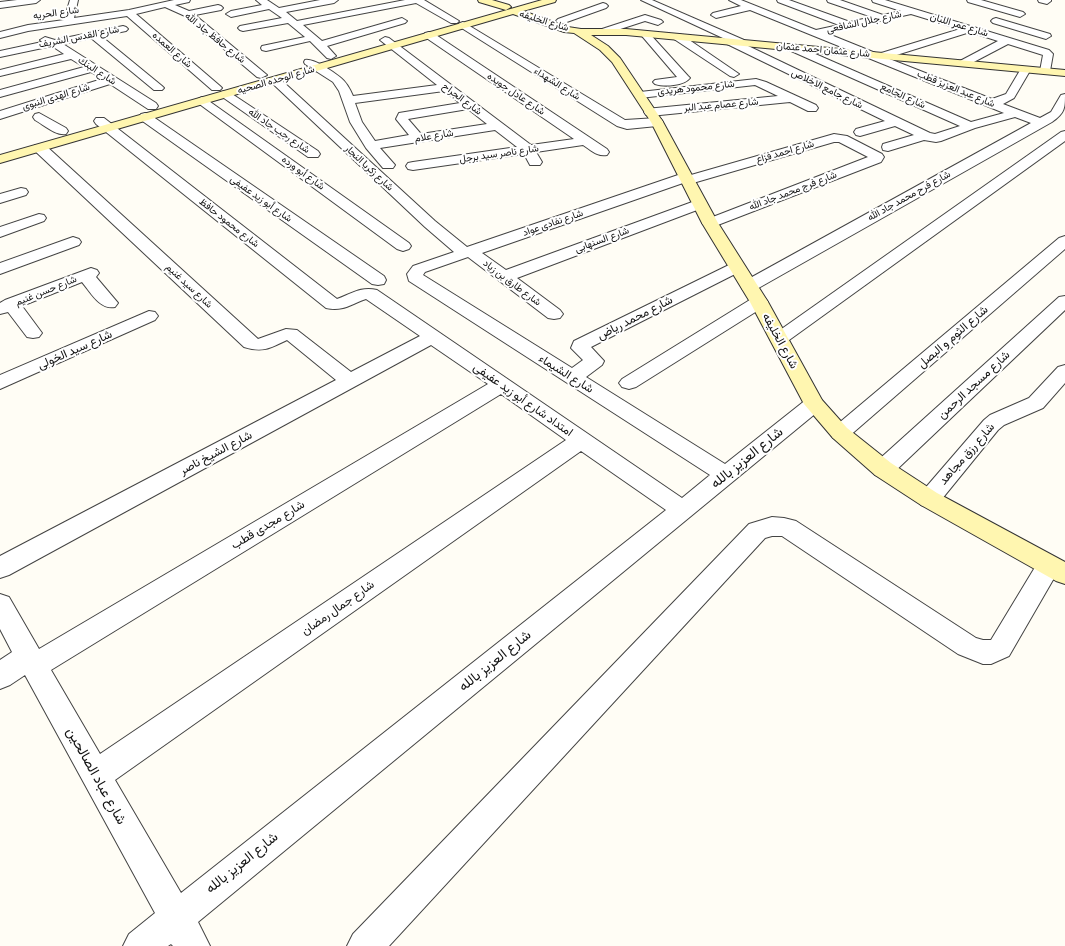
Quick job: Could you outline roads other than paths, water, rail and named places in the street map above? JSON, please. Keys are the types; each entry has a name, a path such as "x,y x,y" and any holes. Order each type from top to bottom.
{"main road":[{"path":"482,0 514,9"},
{"name":"شارع الوحده الصحيه","path":"0,159 104,125 221,91 275,80 314,65 389,43 415,28 478,21 514,9 531,0"},
{"name":"شارع الوحده الصحيه","path":"460,23 552,0"},
{"name":"شارع الخليفه","path":"514,9 567,30 573,28"},
{"name":"شارع الخليفه","path":"514,9 573,28 597,42 610,54 636,89 653,117 710,223 749,286 814,404 840,433 883,469 929,498 1059,567"},
{"name":"شارع عثمان احمد عثمان","path":"573,28 602,32 626,32 729,41 1065,73"},
{"name":"شارع الوحده الصحيه","path":"149,112 202,101 221,91 261,75 314,65 331,56 389,43"},
{"name":"شارع الوحده الصحيه","path":"0,149 46,143 62,132 104,125"}],"street":[{"path":"2,8 36,0"},
{"path":"68,23 74,0"},
{"path":"140,0 144,10"},
{"name":"شارع الحريه","path":"0,35 21,26 68,23 129,13 186,0"},
{"path":"231,14 267,4 334,0"},
{"path":"208,31 231,26 295,25 418,0"},
{"name":"شارع الشهداء","path":"418,0 460,23 621,123 627,125 653,117"},
{"path":"645,0 740,42"},
{"name":"شارع عبد العزيز قطب","path":"733,0 877,56 1041,123"},
{"path":"780,0 849,25"},
{"path":"831,0 883,18"},
{"name":"شارع عمر اللبان","path":"876,0 1007,40 1044,43"},
{"path":"902,0 1044,43"},
{"path":"971,0 1028,17"},
{"path":"1000,9 1016,3"},
{"path":"267,4 312,38 331,56"},
{"name":"شارع حافظ جاد الله","path":"167,5 188,14 261,75"},
{"path":"320,45 415,28 410,17 391,6"},
{"path":"573,28 604,6"},
{"path":"716,15 751,7"},
{"path":"188,14 218,8"},
{"name":"شارع جلال الشافعى","path":"815,33 912,11"},
{"name":"شارع العمده","path":"129,13 221,91"},
{"path":"910,23 933,17"},
{"path":"602,32 646,18 658,22"},
{"path":"626,32 658,22 686,18"},
{"path":"985,18 1044,43 1048,54 1045,71"},
{"path":"478,21 492,29"},
{"name":"شارع القدس الشريف","path":"0,54 52,42 154,23"},
{"path":"0,25 21,26"},
{"path":"287,33 295,25"},
{"name":"شارع البنك","path":"21,26 52,42 111,80 149,112"},
{"name":"شارع عادل جويده","path":"415,28 602,152"},
{"path":"877,56 969,29"},
{"path":"636,89 684,79 645,34"},
{"path":"93,35 158,88"},
{"path":"678,37 734,74"},
{"path":"266,48 312,38"},
{"path":"836,41 851,38"},
{"path":"964,63 1007,40"},
{"name":"شارع جامع الاخلاص","path":"729,41 925,136"},
{"name":"شارع الجراح","path":"389,43 528,149 535,162"},
{"name":"شارع الجامع","path":"793,48 970,126"},
{"path":"0,73 72,55"},
{"path":"314,65 337,80 345,90 356,122 371,145 388,165"},
{"path":"956,89 984,65"},
{"path":"0,94 92,68"},
{"path":"992,103 1006,99 1010,96 1026,69"},
{"name":"شارع الهدى النبوى","path":"0,115 111,80"},
{"name":"شارع زكريا النجار","path":"275,80 430,224 468,252"},
{"name":"شارع محمود هريدى","path":"636,89 753,82 762,84 792,98"},
{"path":"348,100 446,87"},
{"name":"شارع رجب جاد الله","path":"221,91 313,154"},
{"path":"792,98 812,108"},
{"name":"شارع عصام عبد البر","path":"653,117 792,98"},
{"name":"شارع فرح محمد جاد الله","path":"749,286 1041,123 1056,114 1064,98"},
{"path":"603,100 613,108"},
{"name":"شارع أبو ورده","path":"202,101 403,246"},
{"path":"418,138 402,119 403,116 469,104"},
{"name":"شارع أبو زيد عفيفى","path":"149,112 378,280"},
{"path":"888,147 925,136 936,138 970,126 1016,113"},
{"path":"39,118 62,132"},
{"path":"860,132 896,122"},
{"name":"شارع محمود حافظ","path":"104,125 332,304 342,304 364,294"},
{"name":"شارع علام","path":"371,145 498,126"},
{"path":"779,339 1065,135"},
{"name":"شارع احمد فزاع","path":"687,178 834,138 842,139 875,154 877,157 876,159"},
{"name":"شارع ناصر سيد برجل","path":"413,166 585,141"},
{"name":"شارع سيد غنيم","path":"46,143 251,344 256,346 262,345 285,334 291,334 349,381"},
{"name":"شارع فرج محمد جاد الله","path":"710,223 876,159"},
{"name":"شارع نفادى عواد","path":"419,269 687,178"},
{"path":"0,199 21,192"},
{"name":"شارع السنهابى","path":"504,277 700,204"},
{"path":"0,232 39,218"},
{"path":"0,269 73,242"},
{"name":"شارع الثوم و البصل","path":"840,433 1065,242"},
{"name":"شارع طارق بن زياد","path":"468,252 554,314"},
{"name":"شارع محمد رياض","path":"572,377 595,361 579,348 581,345 737,267"},
{"name":"شارع الشيماء","path":"419,269 415,274 417,279 726,475"},
{"name":"شارع حسن غنيم","path":"6,306 88,274 109,303"},
{"name":"امتداد شارع أبو زيد عفيفى","path":"364,294 371,294 682,510"},
{"name":"شارع مسجد الرحمن","path":"883,469 1065,301"},
{"path":"629,383 758,302"},
{"path":"6,306 33,333"},
{"name":"شارع سيد الخولى","path":"0,383 149,316"},
{"name":"شارع الشيخ ناصر","path":"0,568 432,337"},
{"name":"شارع رزق مجاهد","path":"929,498 991,425 997,420 1036,403 1065,371"},
{"name":"شارع مجدى قطب","path":"0,676 31,661 501,385"},
{"name":"شارع العزيز بالله","path":"141,946 814,404"},
{"name":"شارع جمال رمضان","path":"96,775 580,440"},
{"path":"364,946 756,531 777,526 788,528 967,646 982,652 989,652 1000,648 1059,567"},
{"name":"شارع عباد الصالحين","path":"0,605 192,946"}]}
